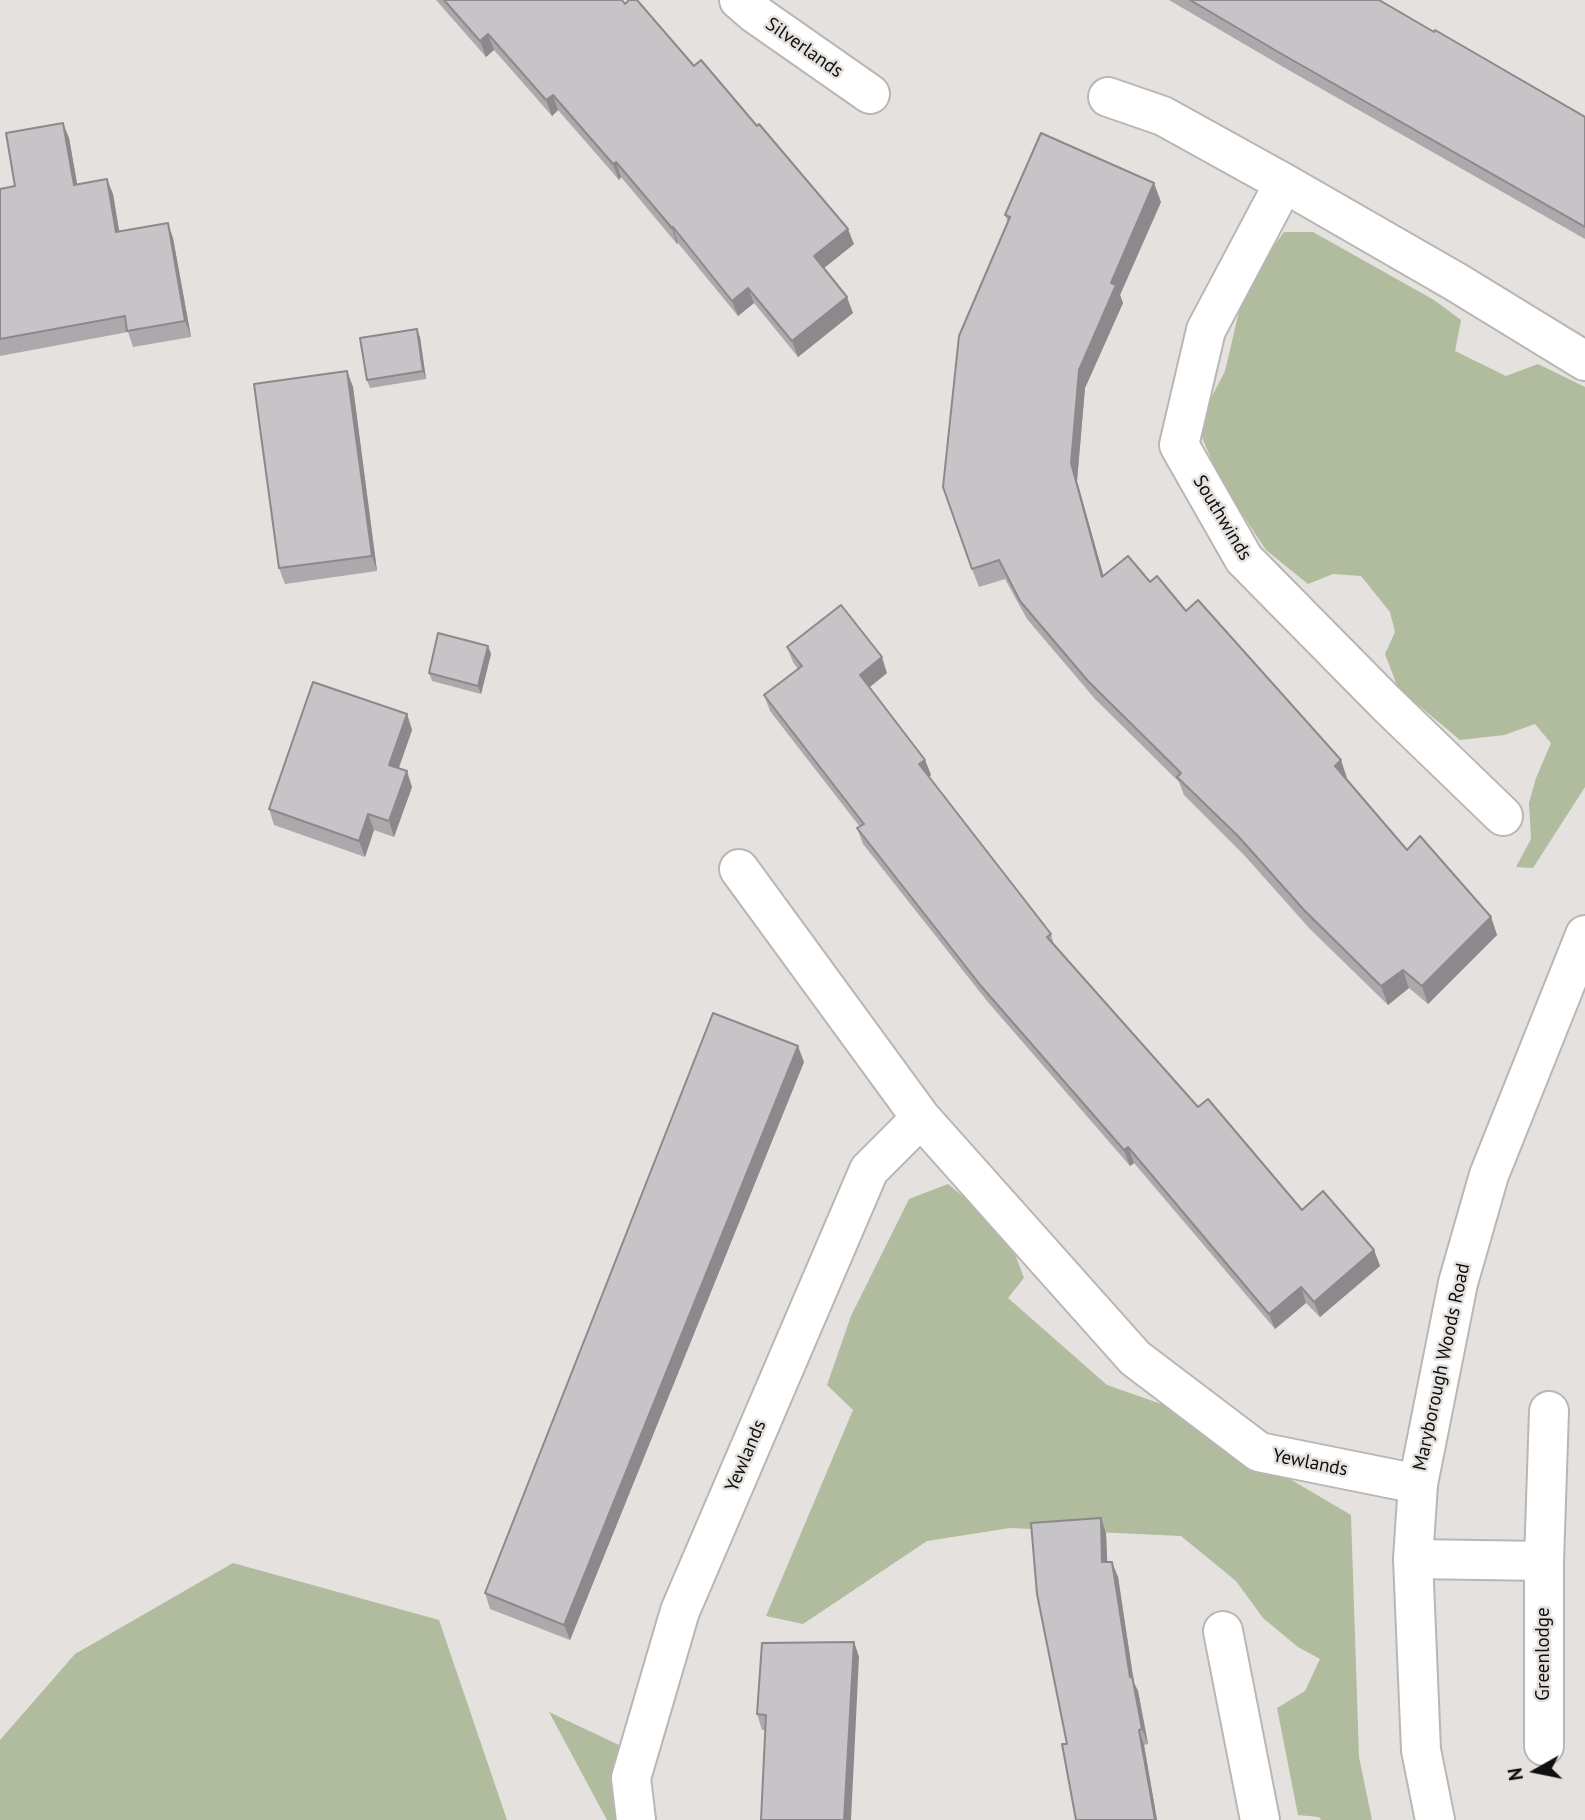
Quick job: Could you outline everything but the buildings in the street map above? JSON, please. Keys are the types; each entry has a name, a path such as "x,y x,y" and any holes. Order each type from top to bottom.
{"street":[{"name":"Silverlands","path":"739,0 870,94"},
{"path":"1108,97 1164,117 1284,183 1456,282 1585,361"},
{"name":"Southwinds","path":"1284,183 1206,330 1179,445 1244,559 1386,703 1503,816"},
{"name":"Yewlands","path":"739,869 921,1118 1135,1358 1259,1452 1418,1484"},
{"name":"Maryborough Woods Road","path":"1435,1820 1421,1749 1413,1559 1418,1484 1458,1283 1489,1175 1585,935"},
{"name":"Yewlands","path":"636,1820 631,1778 681,1611 869,1170 921,1118"},
{"name":"Greenlodge","path":"1544,1746 1544,1561 1549,1411"},
{"path":"1413,1559 1544,1561"},
{"path":"1223,1631 1260,1820"}],"green space":[{"path":"1284,232 1313,232 1434,300 1461,320 1455,351 1506,376 1538,364 1585,387 1585,787 1533,868 1516,867 1531,839 1529,803 1551,743 1535,724 1504,735 1460,740 1398,688 1385,654 1395,632 1390,612 1361,576 1333,574 1308,584 1266,550 1221,482 1201,435 1205,410 1225,371 1245,286"},
{"path":"948,1184 1007,1233 1024,1278 1008,1298 1107,1385 1164,1405 1351,1515 1359,1757 1372,1820 1321,1820 1319,1817 1298,1815 1277,1708 1305,1691 1320,1659 1298,1647 1263,1618 1236,1581 1181,1536 1010,1528 927,1541 803,1624 766,1616 853,1410 827,1385 851,1316 909,1199"},
{"path":"233,1563 439,1620 507,1820 0,1820 0,1740 75,1654"},
{"path":"549,1712 619,1745 628,1754 622,1820 607,1820"}]}
